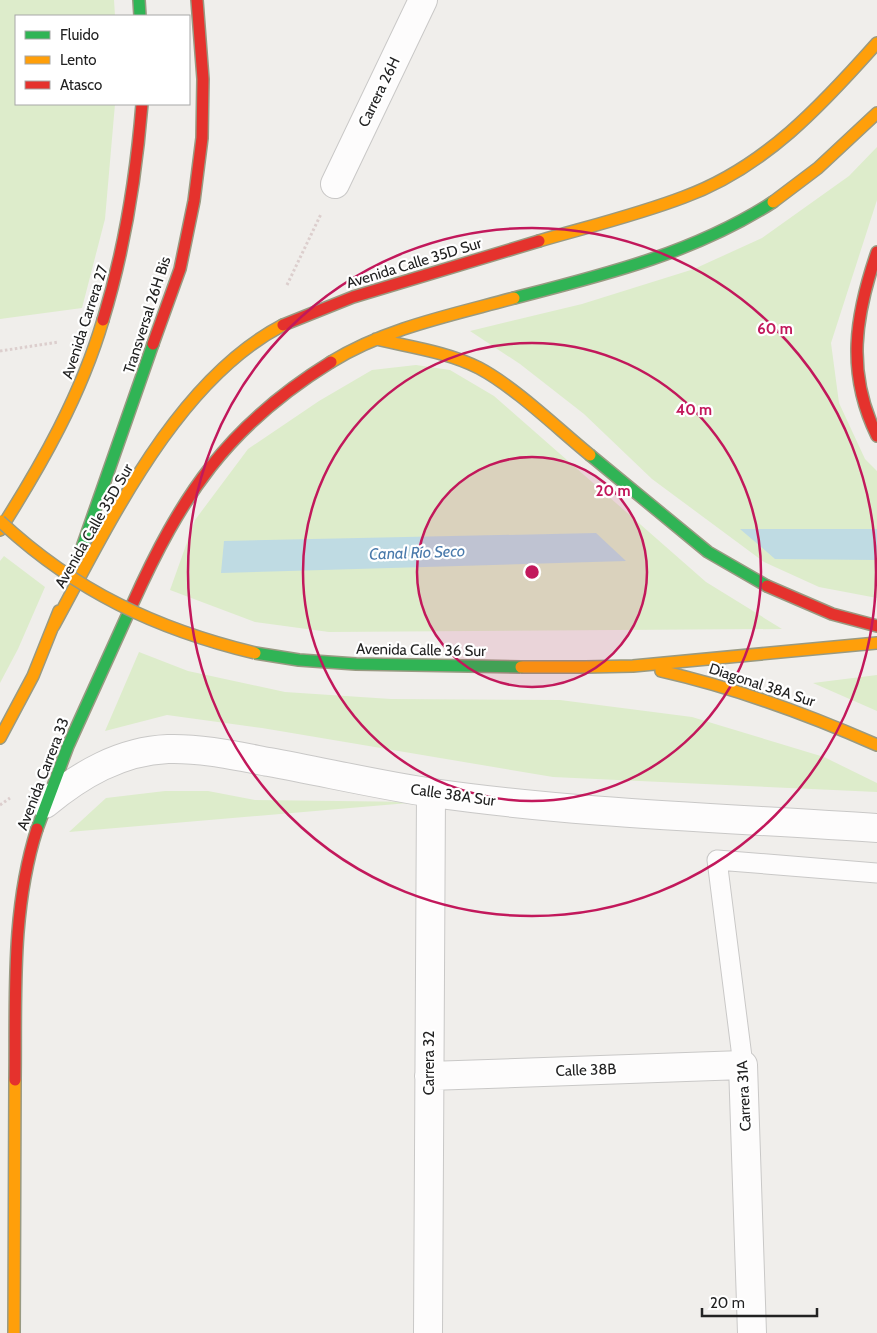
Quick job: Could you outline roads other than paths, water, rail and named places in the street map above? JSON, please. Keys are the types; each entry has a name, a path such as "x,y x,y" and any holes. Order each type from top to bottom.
{"main road":[{"path":"138,0 140,15"},
{"name":"Transversal 26H Bis","path":"54,627 180,269 194,201 202,138 203,79 197,0"},
{"name":"Avenida Calle 35D Sur","path":"54,627 128,493 175,422 212,379 268,334 317,309 684,197 735,172 782,141 826,101 877,43"},
{"name":"Avenida Carrera 27","path":"0,530 22,498 52,445 81,385 100,336 132,215 140,156 142,105"},
{"path":"376,339 431,321 640,263 705,240 774,203 836,154 877,113"},
{"path":"877,252 861,307 856,337 860,396 871,426 877,436"},
{"path":"376,339 449,356 479,368 539,411 708,552 738,571 816,610 877,626"},
{"name":"Avenida Carrera 33","path":"14,1333 16,953 20,904 30,851 45,804 61,762 157,550 190,495 228,444 285,393 346,354 376,339"},
{"name":"Avenida Calle 36 Sur","path":"0,521 22,543 54,567 108,601 155,622 266,655 312,661 390,666 586,667 633,666 877,643"},
{"path":"0,738 22,702 54,627"},
{"name":"Diagonal 38A Sur","path":"633,666 686,676 751,694 808,715 877,745"}],"street":[{"name":"Carrera 26H","path":"335,184 424,0"},
{"name":"Calle 38A Sur","path":"45,804 68,785 96,768 137,753 168,749 237,756 432,793 542,807 877,828"},
{"name":"Carrera 32","path":"428,1333 432,793"},
{"name":"Calle 38B","path":"429,1076 743,1065"},
{"name":"Carrera 31A","path":"743,1065 752,1333"}],"lane":[{"name":"Carrera 31A","path":"743,1065 718,860 877,873"}],"water":[{"path":"740,529 877,529 877,560 775,559"},
{"name":"Canal Río Seco","path":"596,533 626,561 221,573 224,541"}]}
